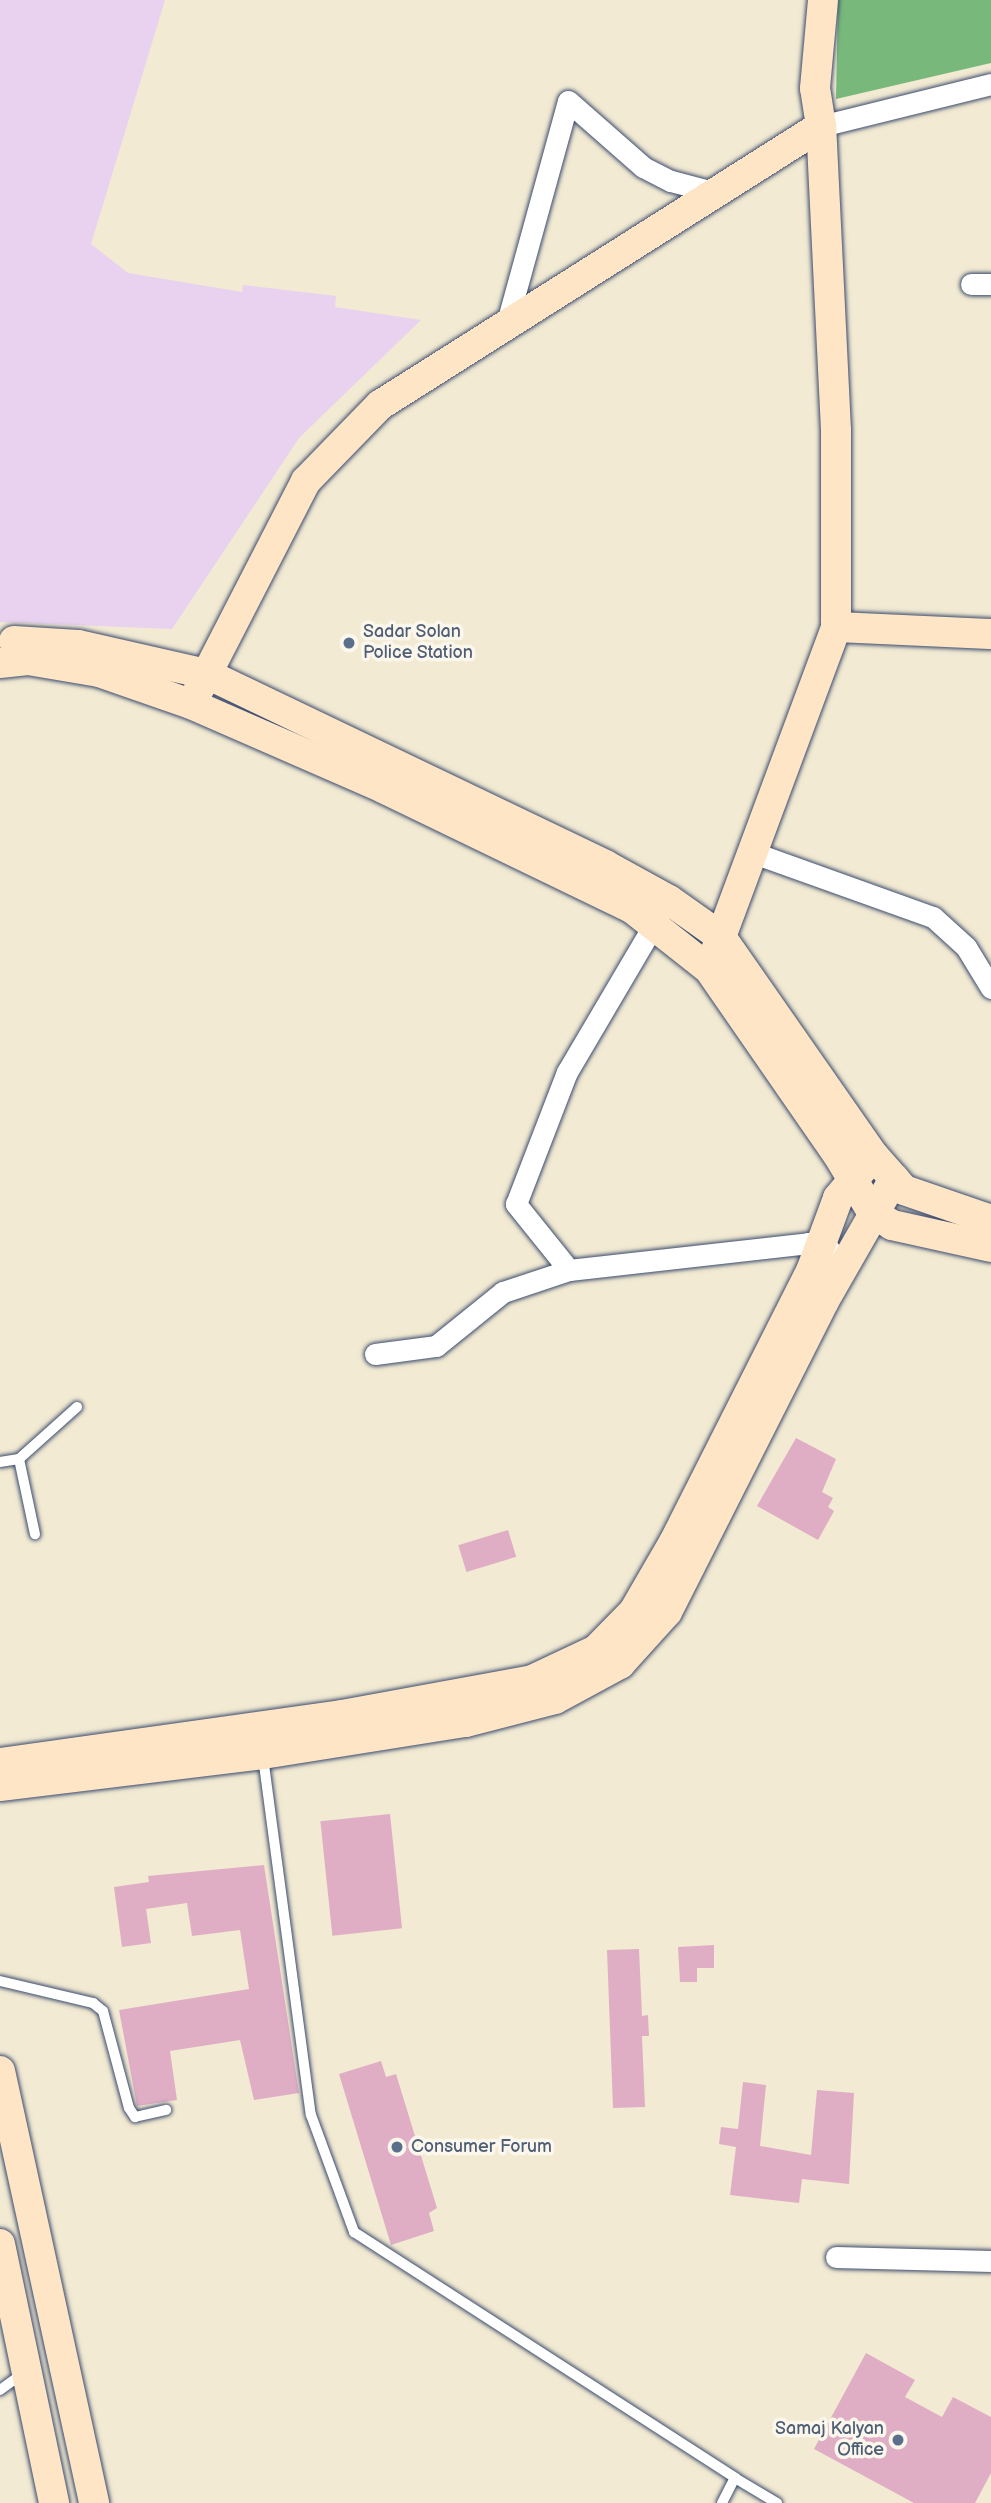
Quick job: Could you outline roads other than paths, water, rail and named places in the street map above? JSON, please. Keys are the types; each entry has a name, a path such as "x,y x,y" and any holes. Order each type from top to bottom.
{"street":[{"path":"709,969 836,627 836,429 821,126 815,88 823,0"},
{"path":"191,704 306,481 380,405 821,126 991,84"},
{"path":"506,327 568,101 643,167 671,181 717,193"},
{"path":"836,627 991,634"},
{"path":"0,643 78,645 207,674 593,859 662,912 709,969 838,1154 872,1212 892,1225 991,1247"},
{"path":"0,663 28,660 99,672 191,704 722,937 874,1156 904,1190 991,1220"},
{"path":"754,853 933,917 966,947 991,988"},
{"path":"569,1270 516,1204 567,1072 662,912"},
{"path":"0,1786 261,1740 531,1680 596,1650 634,1611 674,1542 821,1246 838,1198 874,1156"},
{"path":"0,1763 466,1722 555,1699 620,1664 667,1612 824,1301 851,1256 872,1212 894,1179"},
{"path":"375,1354 436,1346 503,1292 569,1270 808,1243 851,1256"},
{"path":"0,2071 93,2503"},
{"path":"0,2244 6,2301 29,2370 54,2503"},
{"path":"836,2257 991,2261"}],"lane":[{"path":"0,1462 19,1459 77,1407"},
{"path":"19,1459 35,1534"},
{"path":"261,1740 311,2115 354,2232 777,2503"},
{"path":"0,1981 93,2003 103,2011 128,2108 135,2117 166,2110"},
{"path":"0,2390 29,2370"},
{"path":"722,2503 735,2478"}],"place":[{"name":"Sadar Solan Police Station","path":"349,643"},
{"name":"Consumer Forum","path":"397,2147"},
{"name":"Samaj Kalyan Office","path":"898,2440"}]}
